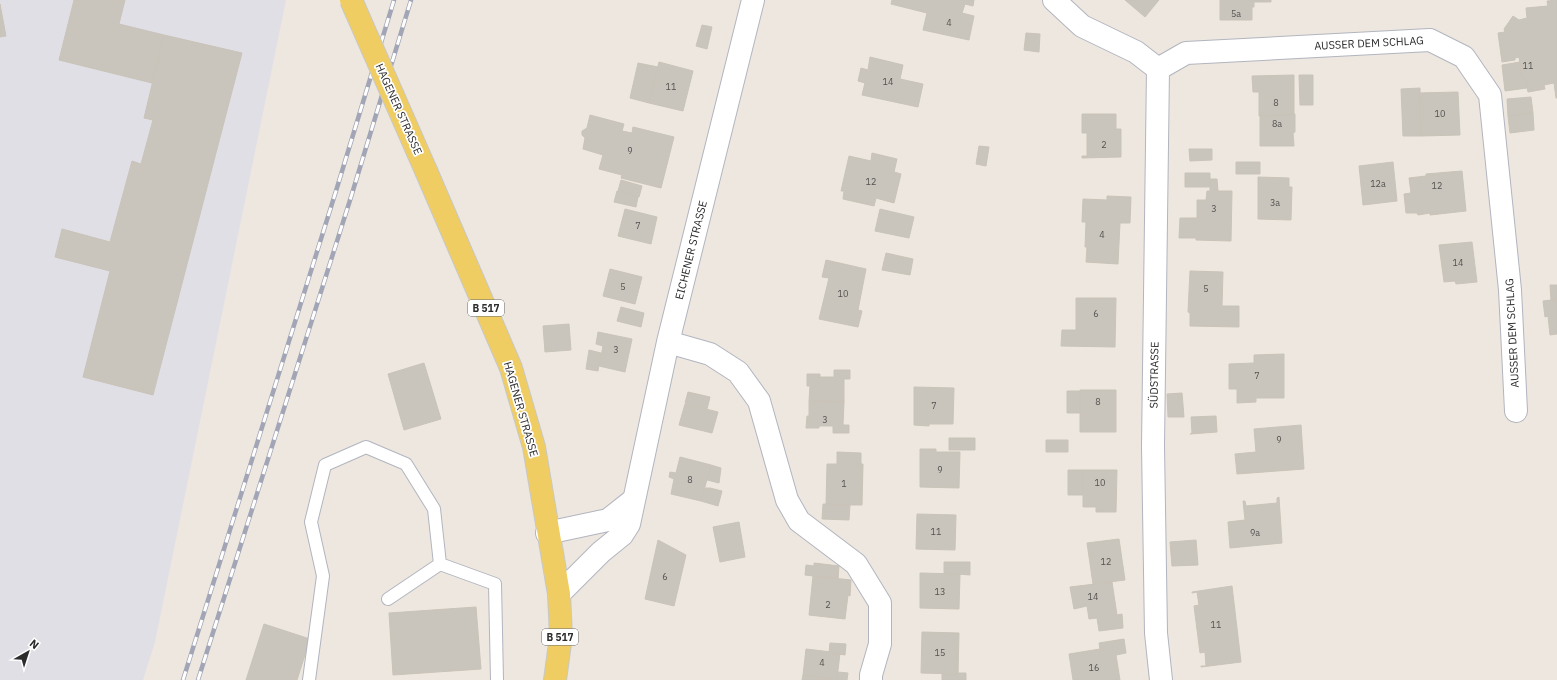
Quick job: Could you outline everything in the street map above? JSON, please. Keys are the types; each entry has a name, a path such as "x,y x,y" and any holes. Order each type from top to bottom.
{"main road":[{"name":"HAGENER STRASSE","path":"351,0 512,368 534,447 547,533 559,594 560,636 556,680"}],"street":[{"name":"EICHENER STRASSE","path":"559,594 601,552 622,536 629,524 632,501 668,342 753,0"},
{"path":"1054,0 1082,26 1136,52 1158,69"},
{"name":"AUSSER DEM SCHLAG","path":"1158,69 1186,53 1430,40 1464,58 1490,96 1510,290 1516,411"},
{"name":"SÜDSTRASSE","path":"1158,69 1154,446 1156,633 1161,680"},
{"path":"668,342 710,354 738,372 759,401 787,500 799,521 856,564 880,603 880,644 871,675 871,680"},
{"path":"547,533 608,520 632,501"}],"lane":[{"path":"309,680 323,576 311,522 325,464 366,447 406,464 434,509 440,564"},
{"path":"388,599 440,564"},
{"path":"440,564 496,584 497,680"}],"shaded area":[{"path":"0,0 286,0 155,642 143,680 0,680"}],"building":[{"path":"74,0 125,0 119,24 164,35 152,83 59,60"},
{"path":"892,0 974,0 973,6 965,4 962,13 974,16 969,40 923,30 927,13 891,4"},
{"path":"1125,0 1159,0 1145,17"},
{"path":"1220,0 1271,0 1271,2 1254,2 1254,7 1252,7 1252,20 1220,20"},
{"path":"1557,0 1556,98 1554,83 1544,85 1545,89 1528,92 1525,77 1522,78 1519,57 1515,58 1515,60 1502,62 1498,33 1505,32 1504,29 1513,16 1519,20 1527,18 1526,8 1548,6 1547,1"},
{"path":"0,4 6,36 0,37"},
{"path":"702,25 712,27 707,49 696,46"},
{"path":"1026,33 1040,34 1039,52 1024,50"},
{"path":"164,35 242,53 153,395 83,377 110,271 55,257 62,229 110,242 132,161 141,164 153,120 144,118"},
{"path":"870,57 903,65 900,79 923,84 918,107 862,95 865,83 858,81 861,68 868,70"},
{"path":"659,62 693,71 683,111 649,103"},
{"path":"1520,62 1522,78 1525,77 1527,88 1505,91 1502,65"},
{"path":"638,63 658,67 649,103 630,98"},
{"path":"1294,75 1294,115 1259,116 1259,92 1253,92 1252,76"},
{"path":"1299,75 1313,75 1313,105 1300,105"},
{"path":"1420,88 1421,136 1403,136 1401,89"},
{"path":"1458,92 1460,135 1421,136 1419,93"},
{"path":"1531,97 1533,113 1508,116 1507,99"},
{"path":"1533,113 1534,130 1510,133 1508,116"},
{"path":"1082,114 1116,114 1116,129 1121,129 1121,157 1082,158 1082,156 1087,156 1087,133 1082,133"},
{"path":"1295,114 1295,132 1293,133 1294,146 1260,146 1260,116"},
{"path":"590,115 624,124 622,131 632,133 633,127 674,137 661,188 621,178 622,175 599,169 603,155 583,149 585,138 582,135 582,131 587,128"},
{"path":"979,146 989,147 986,166 976,164"},
{"path":"1189,149 1212,149 1212,160 1190,161"},
{"path":"872,153 897,159 894,172 901,174 894,203 876,198 874,206 843,199 844,191 841,191 849,156 871,161"},
{"path":"1236,162 1260,162 1260,174 1236,174"},
{"path":"1393,162 1397,201 1363,205 1359,166"},
{"path":"1462,171 1466,211 1430,215 1430,213 1418,215 1417,213 1406,213 1404,194 1411,193 1409,178 1426,176 1426,174"},
{"path":"1185,173 1210,173 1210,187 1185,187"},
{"path":"1258,177 1289,178 1289,187 1292,187 1291,220 1258,219"},
{"path":"1210,179 1217,179 1218,191 1232,191 1231,241 1179,238 1180,218 1197,218 1197,200 1206,200 1207,191 1210,191"},
{"path":"621,180 642,186 639,197 618,191"},
{"path":"617,191 638,197 636,207 614,202"},
{"path":"1107,196 1131,197 1130,223 1120,223 1118,264 1086,262 1086,222 1082,222 1083,199 1107,200"},
{"path":"625,209 657,217 651,244 618,236"},
{"path":"880,209 914,217 909,238 875,231"},
{"path":"1472,242 1477,282 1456,284 1455,281 1444,282 1439,245"},
{"path":"886,253 913,259 910,275 882,270"},
{"path":"826,260 866,269 858,310 862,311 858,327 819,319 829,278 822,277"},
{"path":"610,269 642,277 635,304 603,296"},
{"path":"1190,271 1223,272 1222,306 1239,306 1239,327 1190,326 1190,313 1188,312"},
{"path":"1550,285 1557,285 1557,300 1551,300"},
{"path":"1076,298 1116,298 1115,347 1061,346 1062,330 1076,330"},
{"path":"1557,300 1557,334 1550,335 1548,316 1545,317 1543,301"},
{"path":"621,307 644,313 641,327 617,321"},
{"path":"569,324 571,350 545,352 543,326"},
{"path":"598,332 632,339 625,372 599,366 603,346 596,344"},
{"path":"589,350 601,353 598,371 586,369"},
{"path":"1284,354 1284,398 1256,398 1256,402 1237,403 1237,389 1229,389 1229,364 1254,363 1254,355"},
{"path":"424,363 441,419 404,430 388,374"},
{"path":"834,370 850,370 850,379 844,379 844,402 809,401 810,386 807,386 807,374 820,374 820,377 834,377"},
{"path":"914,387 954,388 953,424 929,424 929,426 914,425"},
{"path":"1080,390 1116,390 1116,432 1080,432"},
{"path":"1067,391 1080,391 1080,413 1067,413"},
{"path":"688,392 710,397 707,409 685,403"},
{"path":"1182,393 1184,417 1168,417 1167,394"},
{"path":"809,401 844,402 843,425 849,425 849,433 833,433 833,426 806,428 807,416 809,416"},
{"path":"685,404 718,412 712,433 679,425"},
{"path":"1216,416 1217,432 1190,434 1192,433 1191,417"},
{"path":"1301,425 1304,469 1237,474 1235,454 1256,452 1254,429"},
{"path":"949,438 975,438 975,450 949,450"},
{"path":"1046,440 1068,440 1068,452 1046,452"},
{"path":"920,449 936,449 936,452 960,452 959,488 920,487"},
{"path":"837,452 861,453 861,464 837,464"},
{"path":"680,457 711,465 701,501 671,494 674,479 669,477 670,472 676,473"},
{"path":"827,464 863,464 862,505 826,505"},
{"path":"711,465 721,468 719,483 707,480"},
{"path":"1068,470 1083,470 1083,495 1068,495"},
{"path":"1083,470 1117,470 1116,512 1096,512 1096,507 1083,507"},
{"path":"705,488 722,491 718,506 701,501"},
{"path":"1279,497 1282,543 1230,548 1228,522 1245,520 1243,501 1245,501 1246,506 1277,503 1277,498"},
{"path":"823,504 850,505 849,520 822,519"},
{"path":"917,514 956,515 955,550 916,549"},
{"path":"739,522 745,557 720,562 713,527"},
{"path":"1119,539 1125,580 1093,584 1087,543"},
{"path":"658,540 686,555 674,606 645,599"},
{"path":"1196,540 1198,565 1172,566 1170,542"},
{"path":"944,562 970,562 970,575 944,573"},
{"path":"814,563 839,566 838,579 805,575 806,565 814,566"},
{"path":"920,573 960,574 959,609 920,608"},
{"path":"813,576 851,580 850,596 848,595 845,619 809,615"},
{"path":"1112,582 1117,615 1122,614 1123,628 1099,631 1097,618 1089,619 1087,606 1074,609 1070,587"},
{"path":"1232,586 1241,662 1201,667 1206,666 1205,652 1200,653 1194,606 1199,605 1197,592 1192,592"},
{"path":"476,607 481,669 393,675 389,613"},
{"path":"264,624 310,639 297,680 246,680"},
{"path":"922,632 959,633 958,674 921,673"},
{"path":"1124,639 1126,653 1116,655 1120,680 1073,680 1069,654 1100,649 1099,643"},
{"path":"830,643 846,644 845,655 829,652"},
{"path":"806,649 840,653 837,679 803,675"},
{"path":"838,672 848,673 847,680 837,680"},
{"path":"966,673 966,680 942,680 942,674"},
{"path":"803,675 837,679 837,680 802,680"}],"railway":[{"path":"183,680 336,191 394,0"},
{"path":"198,680 351,197 411,0"}]}
